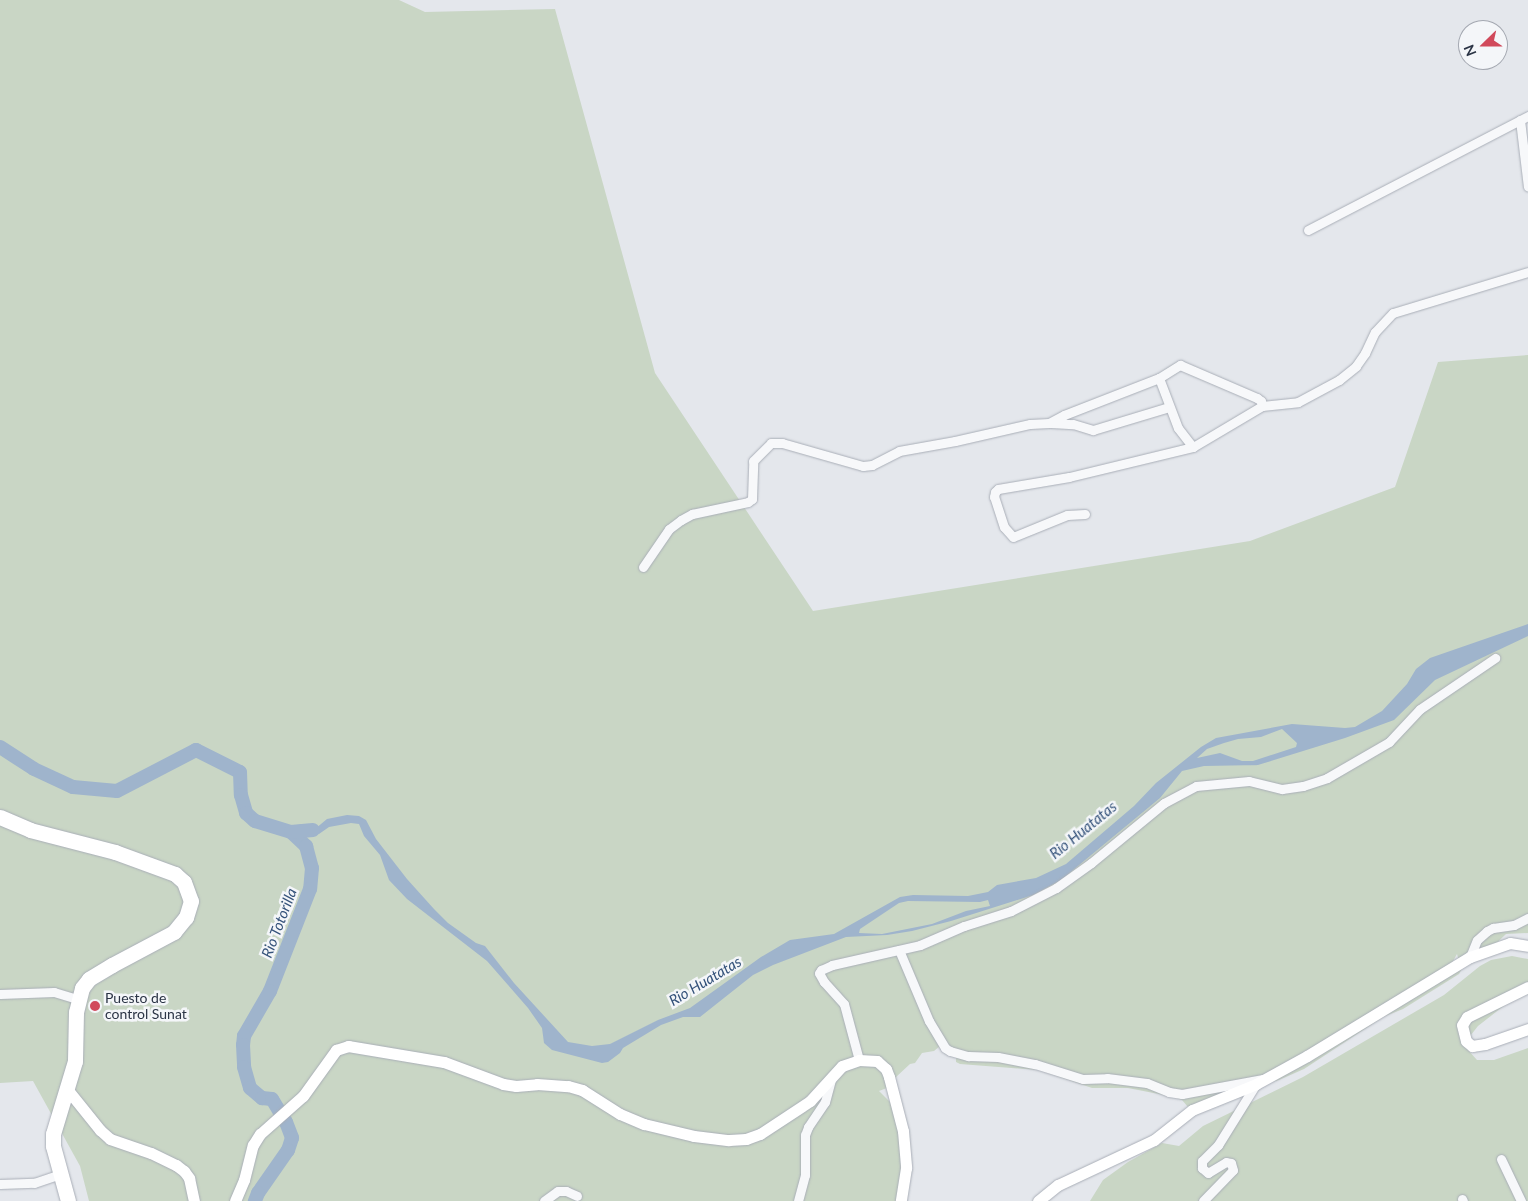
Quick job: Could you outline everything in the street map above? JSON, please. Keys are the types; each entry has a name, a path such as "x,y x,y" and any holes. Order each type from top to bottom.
{"highway":[{"path":"0,817 30,830 115,852 175,874 184,882 189,891 191,901 190,910 174,932 89,979 77,999 75,1060 68,1089 53,1134 60,1174 68,1201"}],"street":[{"path":"1308,230 1524,118 1528,187"},
{"path":"1085,514 1067,515 1013,537 1004,526 994,497 998,489 1069,477 1193,446 1262,406 1298,402 1346,375 1366,353 1375,332 1394,314 1528,272"},
{"path":"1049,423 1064,415 1159,378 1180,365 1257,398 1261,401 1262,406"},
{"path":"1159,378 1169,407 1183,436 1193,446"},
{"path":"643,567 669,529 681,520 692,514 748,502 752,498 753,461 771,443 782,443 863,466 872,465 899,451 955,441 1030,424 1073,424 1093,430 1169,407"},
{"path":"859,1060 844,1004 824,982 819,973 832,966 920,945 964,926 1011,911 1042,896 1090,863 1164,803 1196,786 1249,782 1282,789 1304,786 1327,778 1389,742 1420,709 1495,658"},
{"path":"1470,957 1477,940 1487,931 1493,928 1514,925 1528,918"},
{"path":"1038,1201 1058,1185 1154,1140 1192,1110 1267,1078 1470,957 1510,942 1528,946"},
{"path":"899,950 929,1021 945,1048 950,1051 968,1056 998,1058 1035,1064 1083,1079 1107,1078 1147,1083 1169,1092 1182,1094 1267,1078"},
{"path":"1528,987 1468,1017 1462,1025 1466,1041 1472,1046 1485,1044 1528,1029"},
{"path":"0,994 54,992 77,999"},
{"path":"235,1201 244,1180 253,1144 260,1134 303,1096 336,1050 344,1046 364,1047 444,1062 503,1084 516,1086 537,1084 568,1086 582,1090 620,1114 644,1124 694,1136 729,1140 746,1139 760,1134 810,1101 842,1066 859,1060 872,1060 882,1064 889,1077 900,1112 906,1150 906,1168 901,1201"},
{"path":"798,1201 806,1175 805,1135 808,1127 825,1102 832,1076"},
{"path":"1203,1201 1233,1170 1231,1163 1226,1162 1208,1173 1202,1168 1202,1161 1218,1145 1256,1084"},
{"path":"68,1089 100,1130 110,1138 176,1164 184,1171 189,1178 194,1201"},
{"path":"1501,1159 1521,1201"},
{"path":"0,1184 34,1183 60,1174"},
{"path":"544,1201 558,1191 566,1191 577,1196"}],"green space":[{"path":"0,0 399,0 425,12 555,9 655,373 813,611 1250,541 1395,487 1438,362 1528,355 1528,933 1506,934 1480,959 1466,966 1459,961 1457,954 1452,963 1463,967 1459,974 1403,1009 1383,1017 1304,1069 1279,1080 1188,1107 1182,1100 1174,1097 1128,1088 1092,1088 1039,1070 960,1064 956,1062 956,1056 940,1046 934,1051 922,1053 915,1063 910,1064 896,1077 892,1086 879,1091 895,1107 899,1119 902,1201 89,1201 80,1166 33,1081 0,1083"},
{"path":"1512,956 1528,959 1528,987 1478,1026 1467,1040 1468,1050 1477,1060 1494,1060 1528,1048 1528,1201 1090,1201 1103,1180 1128,1162 1162,1143 1179,1146 1203,1126 1303,1077 1444,995 1480,966 1491,960"}],"water":[{"path":"1528,624 1528,636 1435,680 1394,720 1345,738 1258,765 1204,766 1182,771 1160,798 1061,880 1033,895 951,921 912,931 887,935 846,937 773,965 753,975 700,1017 683,1017 661,1025 623,1048 620,1053 608,1062 602,1063 552,1050 544,1043 542,1028 528,1008 487,961 407,899 389,880 380,855 364,836 359,824 351,823 329,827 319,834 309,830 297,833 289,826 305,824 315,829 327,819 347,815 359,816 366,820 376,839 407,879 434,909 448,923 476,943 485,946 514,983 568,1042 592,1046 610,1044 658,1020 690,1008 761,957 790,940 834,934 900,897 913,895 968,896 988,892 997,885 1036,878 1066,864 1134,806 1156,783 1201,747 1216,738 1292,724 1355,727 1382,711 1407,684 1416,669 1430,658","holes":["1282,729 1297,743 1296,747 1253,761 1242,761 1220,753 1197,758 1207,749 1224,743 1238,739 1261,737","988,900 990,906 966,911 932,924 882,934 859,933 860,929 899,903 908,901 980,902"]}],"waterway":[{"name":"Rio Totorilla","path":"0,747 34,769 73,787 117,791 196,750 240,772 241,795 246,813 255,821 291,832 306,846 312,868 310,889 270,991 244,1036 244,1067 250,1088 262,1098 272,1099 286,1122 292,1138 288,1150 258,1193 255,1201"},
{"name":"Rio Huatatas","path":"291,832 313,830"}],"place":[{"name":"Puesto de control Sunat","path":"95,1006"}]}
